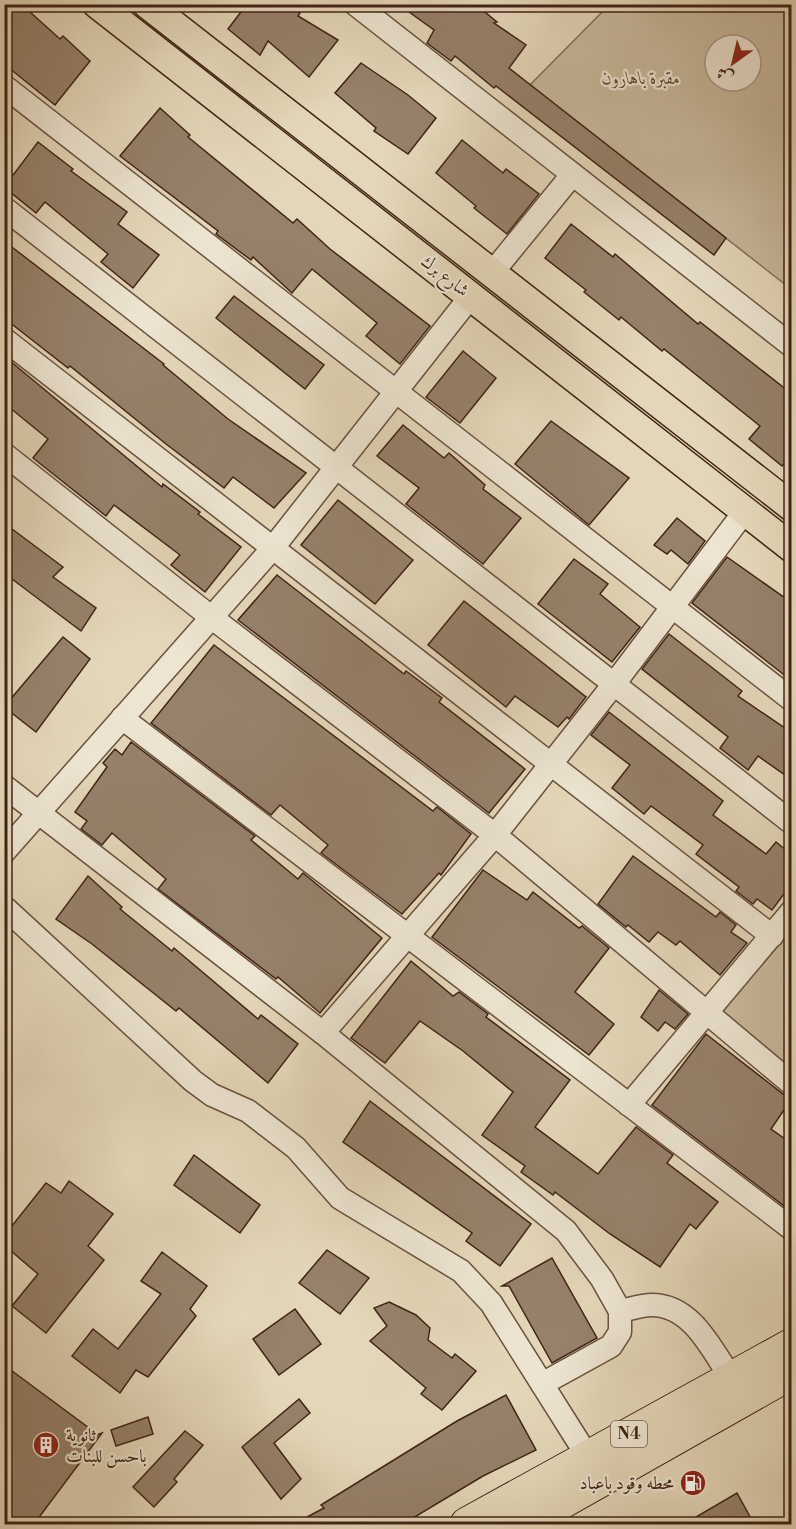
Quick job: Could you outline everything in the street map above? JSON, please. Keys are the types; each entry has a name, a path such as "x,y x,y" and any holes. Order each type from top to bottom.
{"highway":[{"name":"N4","path":"467,1524 792,1345"},
{"name":"N4","path":"523,1524 792,1372"}],"main road":[{"name":"شارع برك","path":"97,4 792,548"},
{"name":"شارع برك","path":"147,4 792,507"}],"street":[{"path":"355,4 792,346"},
{"path":"4,86 395,393 792,700"},
{"path":"492,273 572,175"},
{"path":"4,208 792,823"},
{"path":"4,852 272,549 471,296"},
{"path":"4,339 772,936"},
{"path":"4,454 211,618 495,835 792,1084"},
{"path":"323,1033 495,835 614,684 745,511"},
{"path":"122,718 792,1229"},
{"path":"4,786 323,1033 566,1231 602,1279 620,1311 620,1332 611,1346 542,1384"},
{"path":"4,907 192,1081 212,1095 248,1111 296,1148 340,1198 461,1271 491,1303 588,1457"},
{"path":"628,1105 707,1015 792,911"},
{"path":"620,1311 653,1305 685,1317 693,1322 731,1378"}],"green space":[{"name":"مقبرة باهارون","path":"609,5 791,5 791,289 530,85"},
{"path":"791,919 791,1072 720,1012"}],"building":[{"path":"12,4 21,4 60,39 63,36 90,61 55,105 4,64 4,13"},
{"path":"247,4 289,4 300,13 298,16 338,40 309,77 268,41 260,55 228,29"},
{"path":"398,4 475,4 497,22 494,23 526,45 509,68 726,238 714,255 496,86 494,88 455,56 451,61 427,43 434,30"},
{"path":"361,63 408,95 436,118 408,154 374,131 376,128 335,93"},
{"path":"160,108 190,135 188,137 293,223 297,219 330,249 430,326 400,364 366,336 377,323 312,269 292,293 253,257 251,260 216,234 218,231 120,156"},
{"path":"462,140 503,173 506,169 539,194 507,234 436,173"},
{"path":"38,142 73,169 71,171 127,212 118,224 159,255 133,288 101,262 108,254 45,202 36,213 4,187"},
{"path":"571,224 613,257 615,254 698,324 700,322 792,394 792,455 782,466 749,439 760,426 664,349 662,351 621,317 619,320 584,292 586,290 545,258"},
{"path":"4,241 164,364 228,419 306,473 274,508 233,477 224,488 166,444 70,366 68,368 4,318"},
{"path":"234,296 324,365 305,389 216,318"},
{"path":"463,351 496,378 460,423 426,397"},
{"path":"4,356 162,487 163,484 241,547 205,592 171,565 180,555 114,505 106,516 33,458 48,439 4,403"},
{"path":"551,421 629,478 589,525 515,464"},
{"path":"403,425 444,458 449,453 485,485 483,489 521,518 483,564 406,504 419,488 377,456"},
{"path":"338,500 413,560 375,604 301,545"},
{"path":"677,518 705,541 688,564 671,550 667,554 654,545"},
{"path":"4,523 63,567 53,577 96,608 81,631 4,573"},
{"path":"727,557 792,603 792,681 692,603"},
{"path":"574,559 608,584 600,594 640,627 612,662 538,604"},
{"path":"277,575 404,674 406,671 442,698 439,702 525,769 489,813 238,620"},
{"path":"464,601 586,697 569,719 567,717 558,727 515,696 506,707 428,645"},
{"path":"669,634 742,691 738,696 792,733 792,780 758,756 748,770 720,748 728,737 642,669"},
{"path":"63,637 90,659 36,732 4,707"},
{"path":"214,645 433,811 437,807 471,834 441,875 439,873 402,914 321,853 328,845 280,805 271,815 151,723"},
{"path":"609,712 723,801 713,815 766,854 776,842 792,855 792,883 772,910 757,899 753,904 736,891 739,887 696,854 703,845 651,806 644,814 612,788 630,765 591,735"},
{"path":"131,742 255,836 251,840 298,879 303,873 382,938 320,1013 278,977 276,979 158,889 166,879 112,833 102,845 81,829 87,821 75,812 107,767 103,763 115,749 122,755"},
{"path":"633,856 716,917 720,912 736,925 731,932 747,943 720,975 680,941 676,945 658,932 649,942 598,904"},
{"path":"483,870 527,900 533,892 609,948 575,992 614,1024 589,1055 432,937"},
{"path":"88,876 122,907 120,909 172,951 174,948 258,1019 261,1015 298,1044 268,1083 179,1008 176,1011 92,944 56,919"},
{"path":"411,961 453,996 459,992 488,1014 486,1017 570,1080 535,1127 598,1174 636,1127 673,1155 667,1163 718,1202 696,1229 690,1224 660,1267 610,1234 555,1192 553,1195 521,1172 525,1166 482,1135 513,1092 463,1051 420,1021 385,1063 351,1038"},
{"path":"659,990 688,1014 675,1029 665,1022 658,1031 641,1017"},
{"path":"706,1034 783,1094 792,1098 771,1129 792,1144 792,1212 652,1105"},
{"path":"370,1101 531,1224 500,1266 466,1241 472,1233 343,1142"},
{"path":"194,1155 260,1205 240,1233 174,1185"},
{"path":"69,1181 113,1214 88,1246 104,1260 46,1333 12,1306 38,1274 4,1245 4,1236 46,1183 61,1193"},
{"path":"327,1250 369,1278 340,1314 299,1283"},
{"path":"162,1252 207,1286 190,1309 196,1316 148,1377 136,1370 120,1393 72,1356 93,1329 118,1349 161,1294 141,1281"},
{"path":"552,1258 597,1338 552,1363 509,1286 502,1286"},
{"path":"389,1302 416,1315 430,1328 428,1340 452,1358 455,1354 476,1371 442,1410 421,1394 426,1388 370,1341 387,1326 374,1308"},
{"path":"295,1309 321,1344 279,1375 253,1339"},
{"name":"ثانوية باحسن للبنات","path":"4,1365 93,1431 88,1438 102,1433 34,1524 4,1524"},
{"path":"506,1395 536,1450 483,1476 403,1524 294,1524 324,1508 321,1505 457,1421"},
{"path":"299,1399 310,1413 274,1443 301,1479 281,1499 242,1447"},
{"path":"148,1417 153,1434 116,1446 111,1430"},
{"path":"185,1431 203,1445 174,1479 177,1482 154,1507 133,1487"},
{"path":"737,1493 754,1524 684,1524"}],"place":[{"name":"ثانوية باحسن للبنات","path":"46,1445"},
{"name":"محطه وقود باعباد","path":"693,1483"}]}
